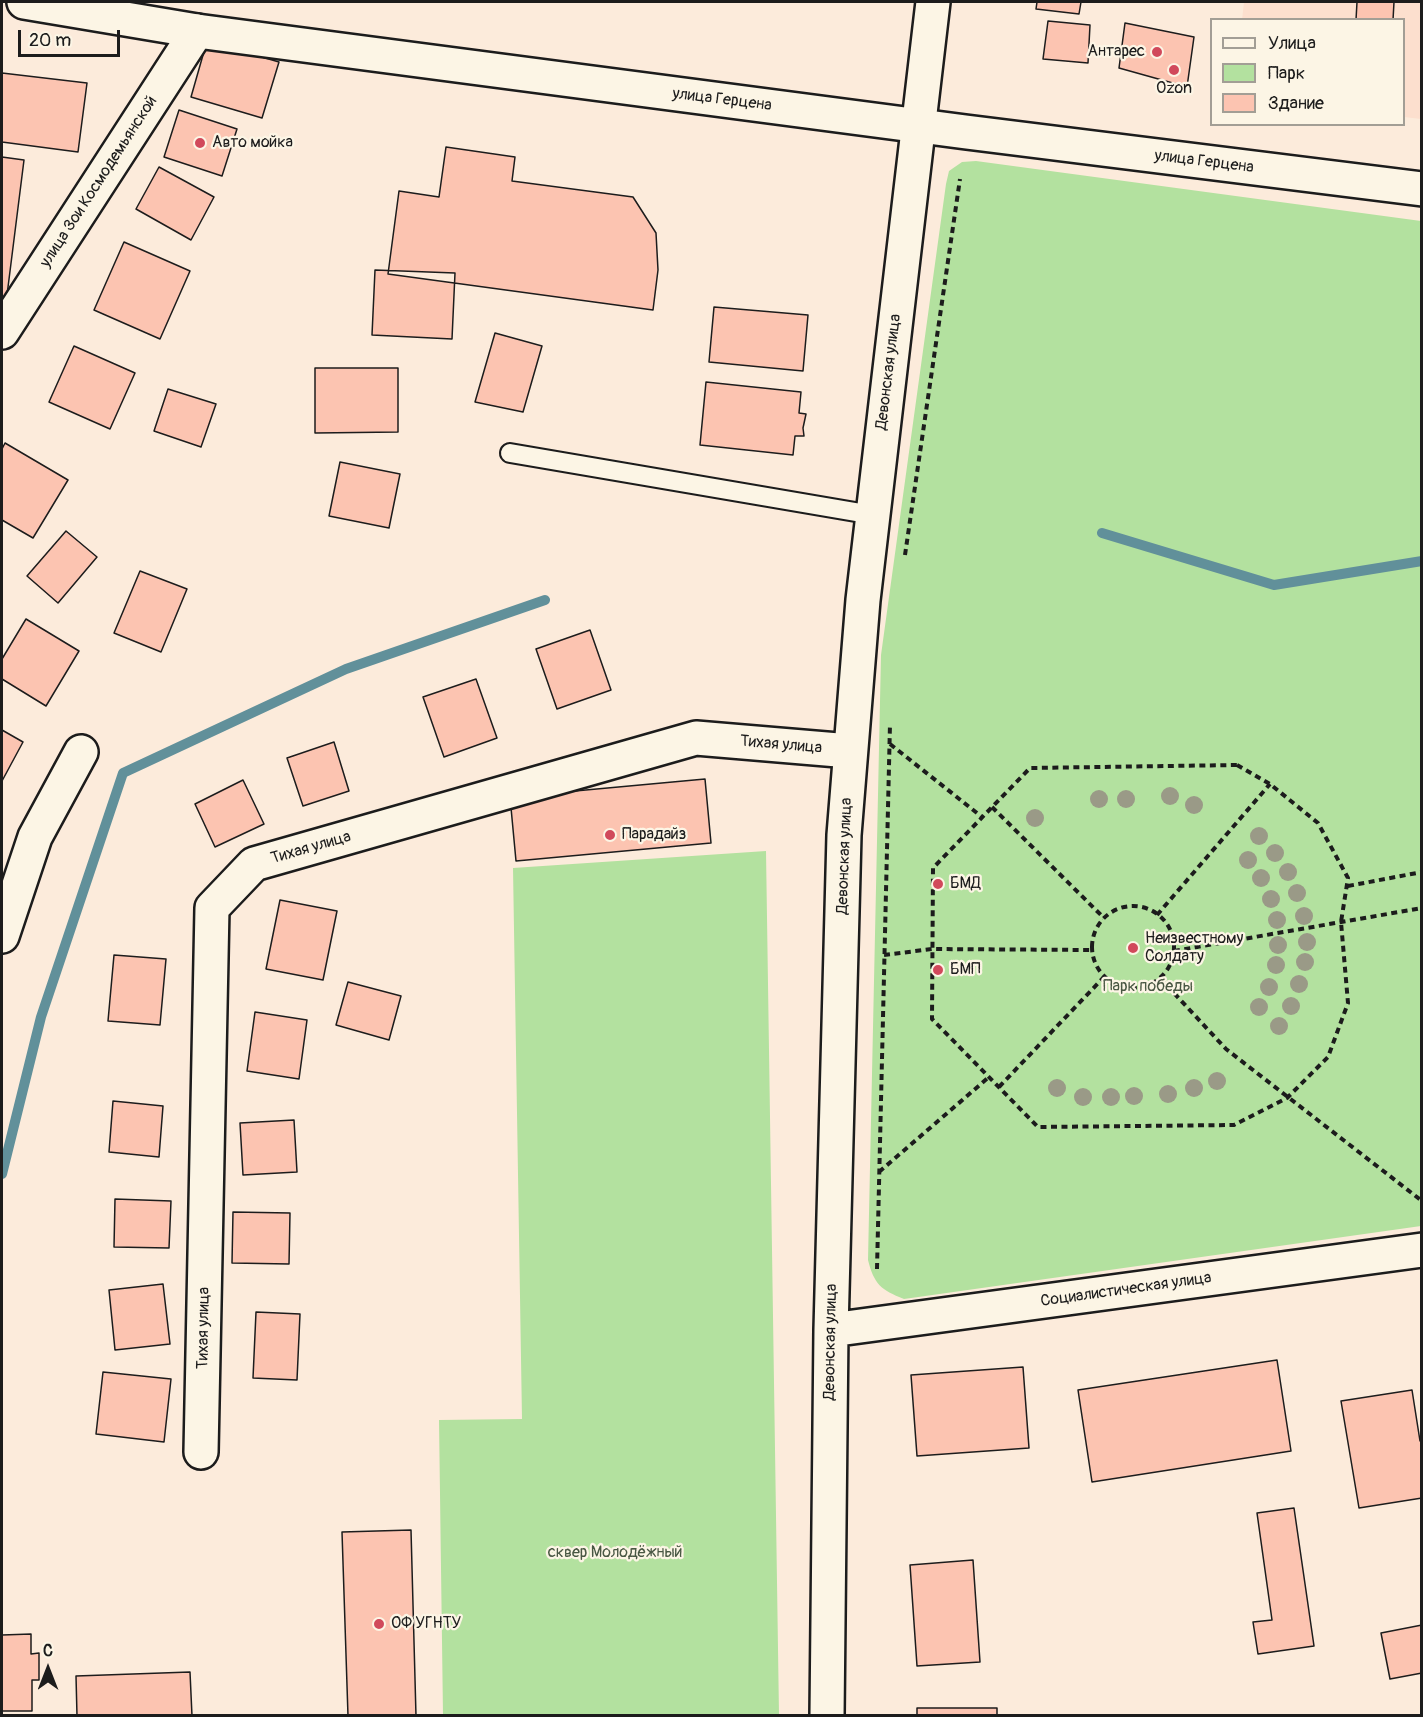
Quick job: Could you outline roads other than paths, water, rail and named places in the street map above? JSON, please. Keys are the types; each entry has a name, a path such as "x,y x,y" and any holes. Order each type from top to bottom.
{"main road":[{"name":"улица Герцена","path":"24,2 197,31 1422,189"},
{"name":"Девонская улица","path":"827,1716 831,1330 844,836 863,600 933,2"},
{"name":"улица Зои Космодемьянской","path":"2,332 197,31"},
{"name":"Тихая улица","path":"201,1452 212,908 254,864 696,738 850,751"},
{"path":"2,936 35,837 81,752"},
{"name":"Социалистическая улица","path":"831,1330 1422,1250"}],"lane":[{"path":"510,453 873,515"}],"waterway":[{"path":"1102,533 1274,585 1422,561"},
{"path":"2,1174 41,1017 123,773 346,669 545,600"}],"place":[{"name":"Антарес","path":"1157,52"},
{"name":"Ozon","path":"1174,70"},
{"name":"Авто мойка","path":"200,143"},
{"name":"Парадайз","path":"610,835"},
{"name":"БМД","path":"938,884"},
{"name":"Неизвестному Солдату","path":"1133,948"},
{"name":"БМП","path":"938,970"},
{"name":"ОФ УГНТУ","path":"379,1624"}],"park label":[{"name":"Парк победы","path":"1148,987"},
{"name":"сквер Молодёжный","path":"615,1553"}]}
